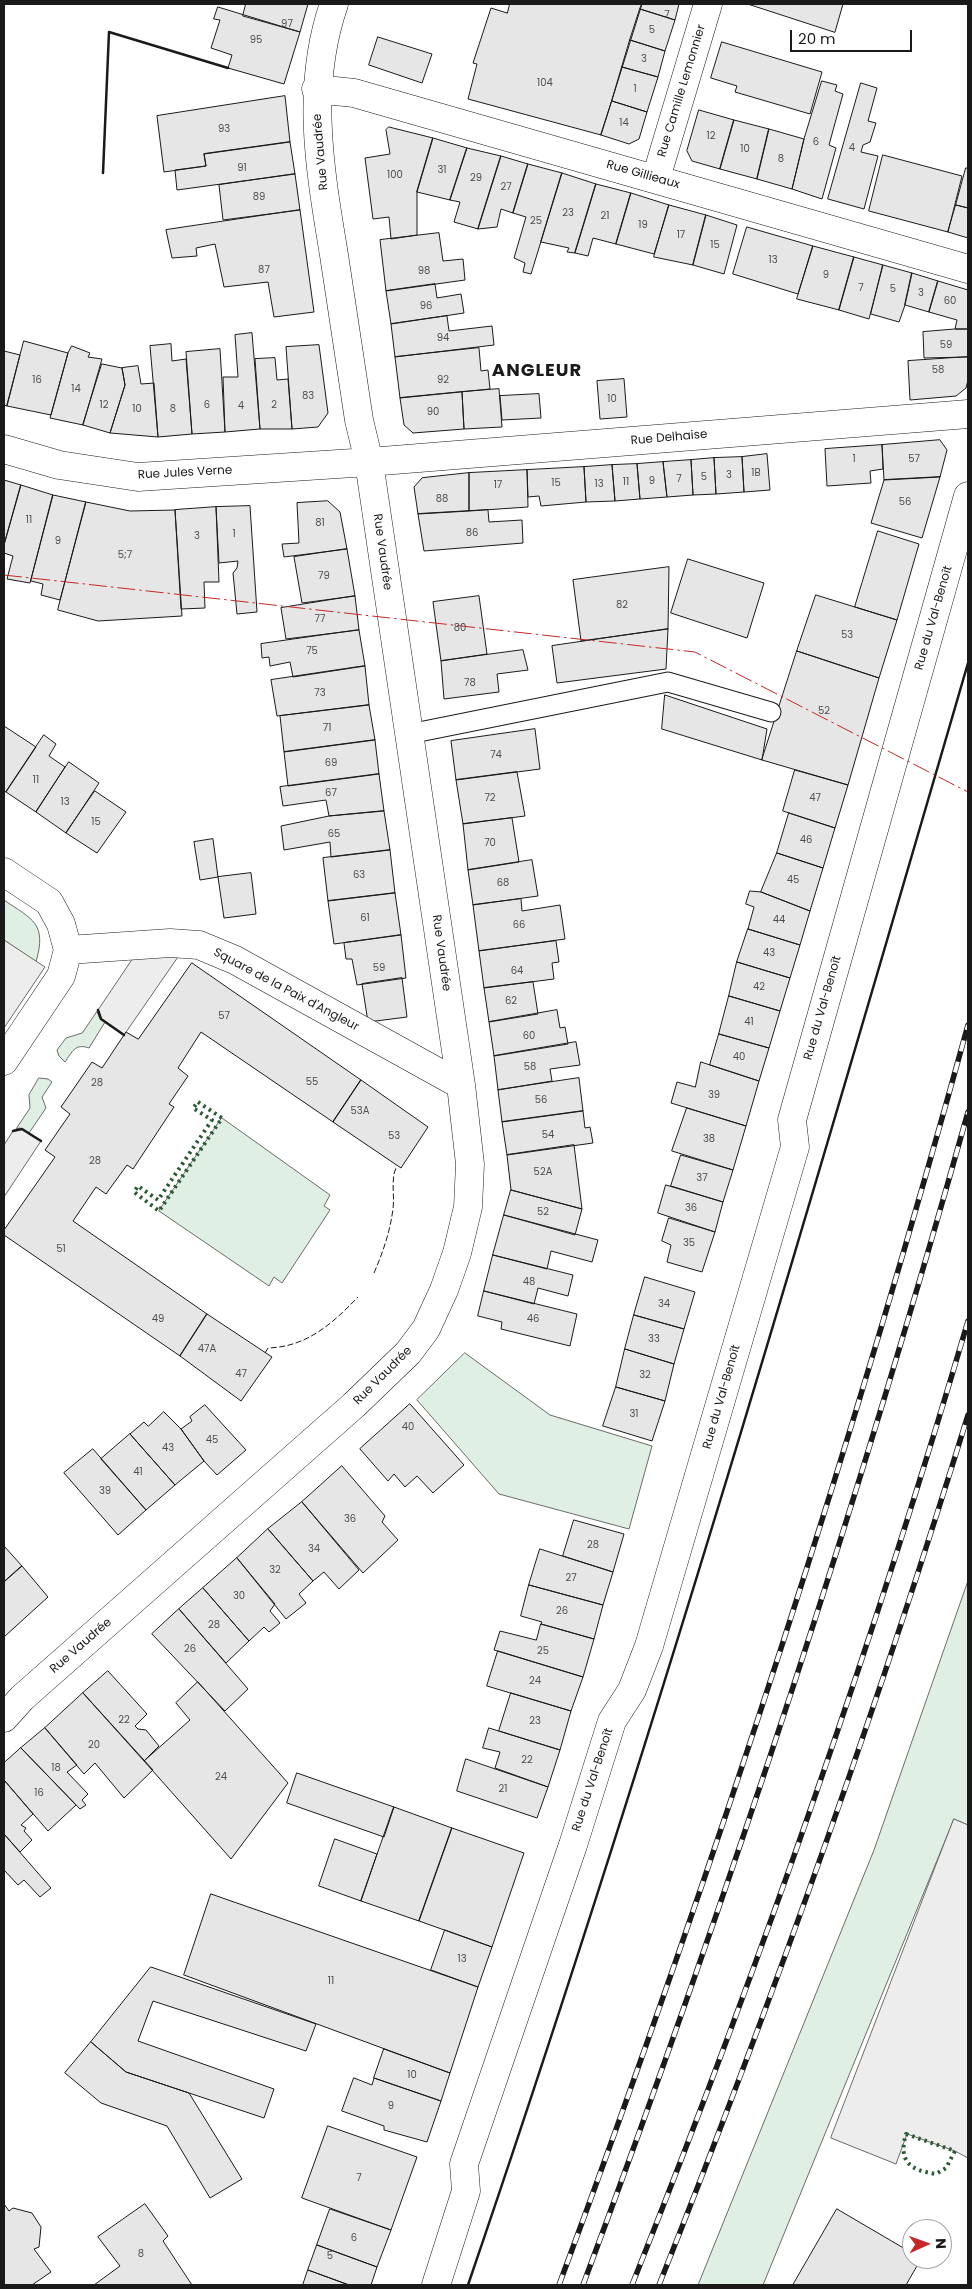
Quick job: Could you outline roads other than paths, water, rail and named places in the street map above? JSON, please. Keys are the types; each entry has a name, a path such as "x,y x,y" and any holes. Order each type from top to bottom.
{"street":[{"name":"Rue Vaudrée","path":"4,1718 22,1698 354,1405 408,1353 426,1329 444,1290 457,1253 468,1207 470,1164 461,1085 369,462 360,420 319,160 316,89 325,31 334,4"},
{"name":"Rue Camille Lemonnier","path":"656,178 708,4"},
{"name":"Rue Gillieaux","path":"316,89 354,93 656,178 968,269"},
{"name":"Rue Delhaise","path":"369,462 968,414"},
{"name":"Rue Jules Verne","path":"4,449 59,465 138,477 369,462"},
{"name":"Rue du Val-Benoît","path":"436,2285 466,2191 464,2164 573,1845 612,1720 632,1690 649,1646 795,1147 792,1120 968,496"},
{"path":"4,872 49,902 61,924 68,950 61,976 4,1061"},
{"name":"Square de la Paix d'Angleur","path":"68,950 170,943 199,945 235,960 461,1085"}],"lane":[{"path":"410,734 668,682 771,712"}],"railway":[{"path":"559,2285 671,1973 777,1660 828,1502 876,1343 968,1025"},
{"path":"583,2285 688,1995 788,1703 881,1408 968,1112"},
{"path":"632,2285 724,2047 811,1807 893,1565 968,1321"},
{"path":"659,2285 743,2070 822,1853 897,1635 968,1415"}],"district":[{"name":"ANGLEUR","path":"537,371"}]}
